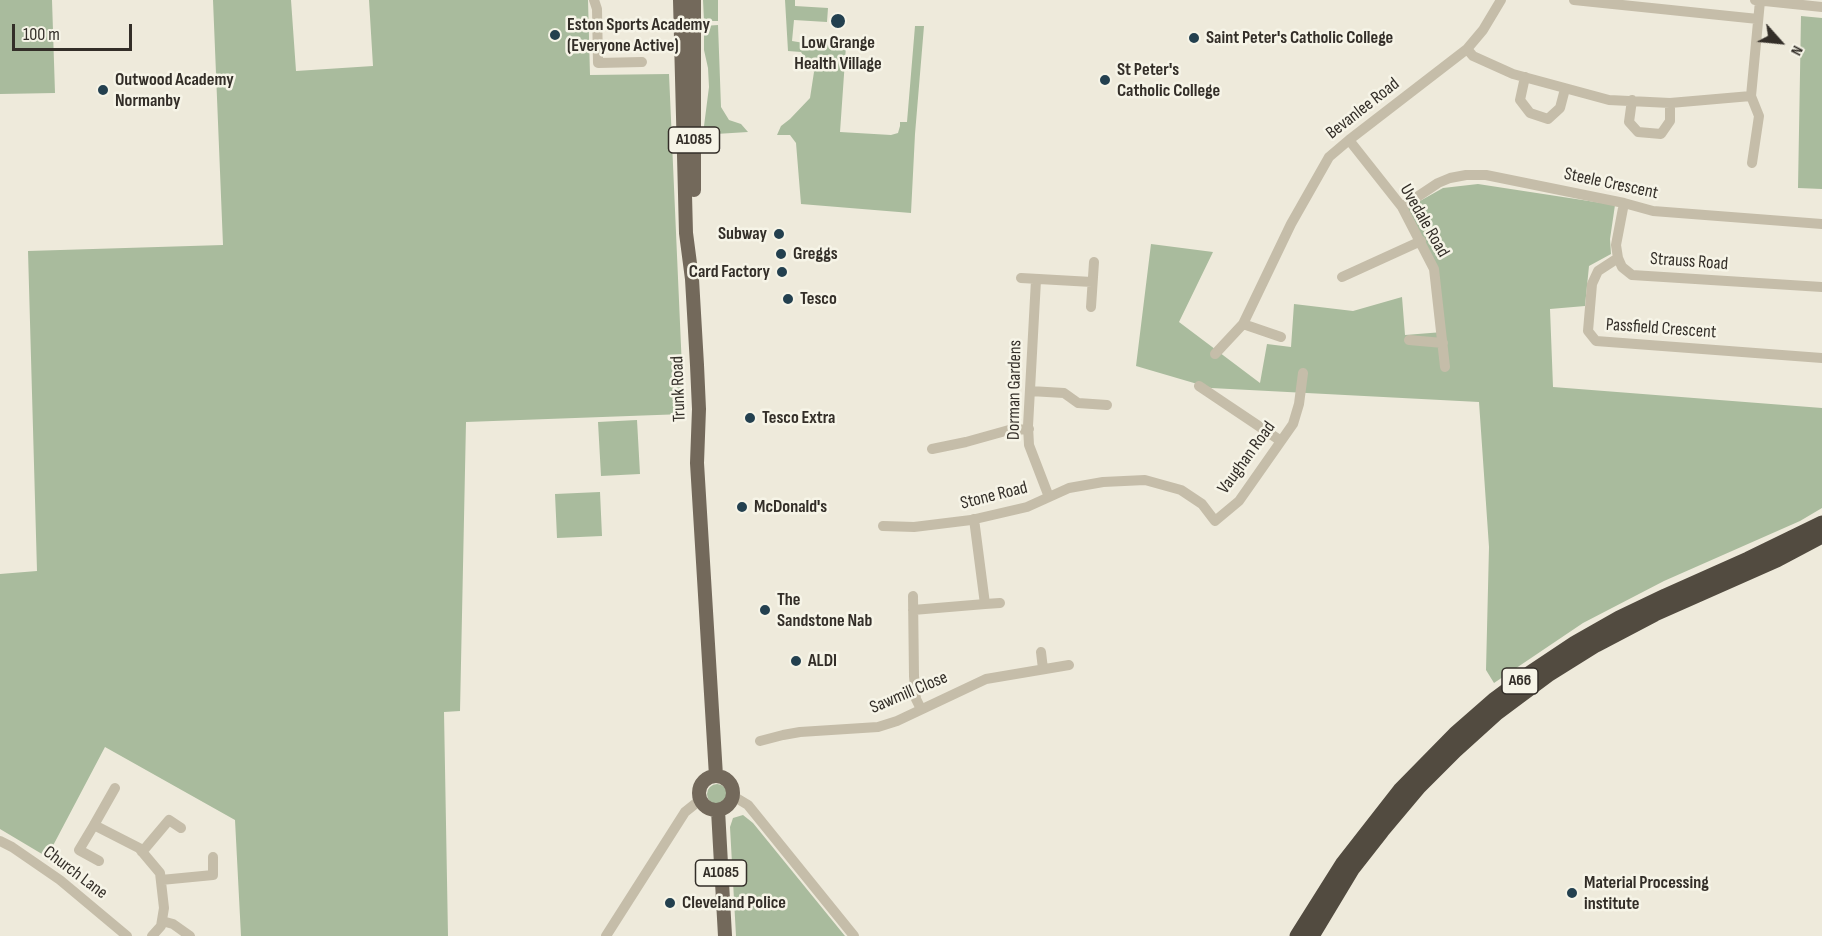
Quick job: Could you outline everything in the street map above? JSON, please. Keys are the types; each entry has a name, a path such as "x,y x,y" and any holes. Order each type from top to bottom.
{"highway":[{"name":"A66","path":"1297,936 1343,863 1400,790 1455,734 1495,699 1575,643 1619,618 1748,560 1822,522"},
{"name":"A66","path":"1312,936 1353,868 1382,831 1419,787 1455,750 1497,713 1548,675 1596,645 1655,614 1777,560 1822,536"}],"main road":[{"name":"Trunk Road","path":"680,0 686,233 692,279 699,409 697,463 716,776"},
{"name":"A1085","path":"692,279 694,0"},
{"path":"716,776 729,782 733,791 728,806 718,810 707,808 700,800 699,789 705,780 716,776"},
{"name":"A1085","path":"718,810 725,936"}],"street":[{"path":"594,0 597,9 598,63 642,62"},
{"name":"Bevanlee Road","path":"1215,354 1243,324 1291,224 1329,157 1467,49 1483,30 1501,0"},
{"path":"1574,0 1758,20"},
{"path":"1755,0 1822,7"},
{"path":"1752,163 1759,116 1751,96 1760,1"},
{"path":"1467,49 1473,56 1513,74 1609,100 1670,103 1751,96"},
{"path":"1525,77 1520,100 1530,113 1548,118 1560,108 1565,89"},
{"path":"1632,100 1629,122 1638,132 1661,134 1670,121 1670,103"},
{"name":"Uvedale Road","path":"1349,140 1402,207 1434,269 1445,367"},
{"name":"Steele Crescent","path":"1402,207 1438,183 1450,178 1486,175 1653,211 1822,224"},
{"path":"1618,258 1616,245 1624,203"},
{"path":"1342,277 1421,241"},
{"name":"Strauss Road","path":"1618,258 1622,267 1632,275 1822,287"},
{"name":"Passfield Crescent","path":"1618,258 1598,271 1592,284 1588,332 1596,341 1822,358"},
{"path":"1091,307 1094,262"},
{"path":"1021,278 1092,282"},
{"name":"Dorman Gardens","path":"1036,280 1029,445 1049,497"},
{"path":"1243,324 1281,338"},
{"path":"1409,340 1443,343"},
{"name":"Vaughan Road","path":"1215,521 1239,501 1293,424 1299,404 1303,373"},
{"path":"1199,386 1281,441"},
{"path":"1030,391 1064,393 1078,403 1107,405"},
{"path":"932,448 966,442 1009,430 1029,429"},
{"name":"Stone Road","path":"883,526 914,527 974,519 1027,507 1069,488 1103,482 1145,480 1181,490 1202,504 1215,521"},
{"path":"974,519 985,604"},
{"path":"913,596 916,699 921,709"},
{"path":"913,610 1000,603"},
{"path":"1041,652 1043,669"},
{"name":"Sawmill Close","path":"760,741 800,732 878,728 986,679 1069,665"},
{"path":"99,861 80,850 115,788"},
{"path":"733,796 748,805 854,936"},
{"path":"606,936 686,813 700,800"},
{"path":"142,852 169,820 181,828"},
{"path":"94,825 139,848 160,873 164,908 161,926 152,936"},
{"name":"Church Lane","path":"0,841 60,880 127,936"},
{"path":"161,880 213,875 213,857"},
{"path":"162,921 173,924 190,936"}],"green space":[{"path":"0,0 52,0 55,93 0,94"},
{"path":"213,0 291,0 296,71 373,66 369,0 588,0 590,75 669,74 684,414 466,422 460,711 444,712 448,936 241,936 235,820 105,747 47,857 0,829 0,574 37,571 28,251 223,245"},
{"path":"703,0 718,0 718,21 704,21"},
{"path":"785,0 795,0 795,6 828,8 827,22 794,20 792,41 846,46 840,132 891,135 898,133 900,122 907,122 915,26 924,26 911,213 801,204 796,143 790,135 777,135 781,126 810,98 814,72 801,52 788,51"},
{"path":"1801,16 1822,18 1822,189 1798,188"},
{"path":"718,25 721,107 729,120 741,124 748,132 711,136 705,133 704,126 709,87 704,50 704,26"},
{"path":"1478,184 1615,205 1610,239 1611,254 1589,266 1585,306 1550,309 1553,387 1822,408 1822,508 1800,521 1664,581 1583,623 1494,683 1486,670 1489,547 1479,402 1211,388 1136,366 1151,244 1213,252 1179,322 1260,383 1267,344 1291,347 1294,304 1353,311 1402,297 1405,335 1443,332 1435,265 1404,210 1443,188"},
{"path":"637,420 640,474 601,476 598,422"},
{"path":"600,492 602,536 557,538 555,494"},
{"path":"713,784 721,784 727,790 727,798 721,804 713,804 707,798 707,790"},
{"path":"743,815 753,823 845,936 736,936 730,827 733,818"}],"place":[{"name":"Low Grange Health Village","path":"838,21"},
{"name":"Eston Sports Academy (Everyone Active)","path":"555,35"},
{"name":"Saint Peter's Catholic College","path":"1194,38"},
{"name":"St Peter's Catholic College","path":"1105,80"},
{"name":"Outwood Academy Normanby","path":"103,90"},
{"name":"Subway","path":"779,234"},
{"name":"Greggs","path":"781,254"},
{"name":"Card Factory","path":"782,272"},
{"name":"Tesco","path":"788,299"},
{"name":"Tesco Extra","path":"750,418"},
{"name":"McDonald's","path":"742,507"},
{"name":"The Sandstone Nab","path":"765,610"},
{"name":"ALDI","path":"796,661"},
{"name":"Material Processing institute","path":"1572,893"},
{"name":"Cleveland Police","path":"670,903"}]}
